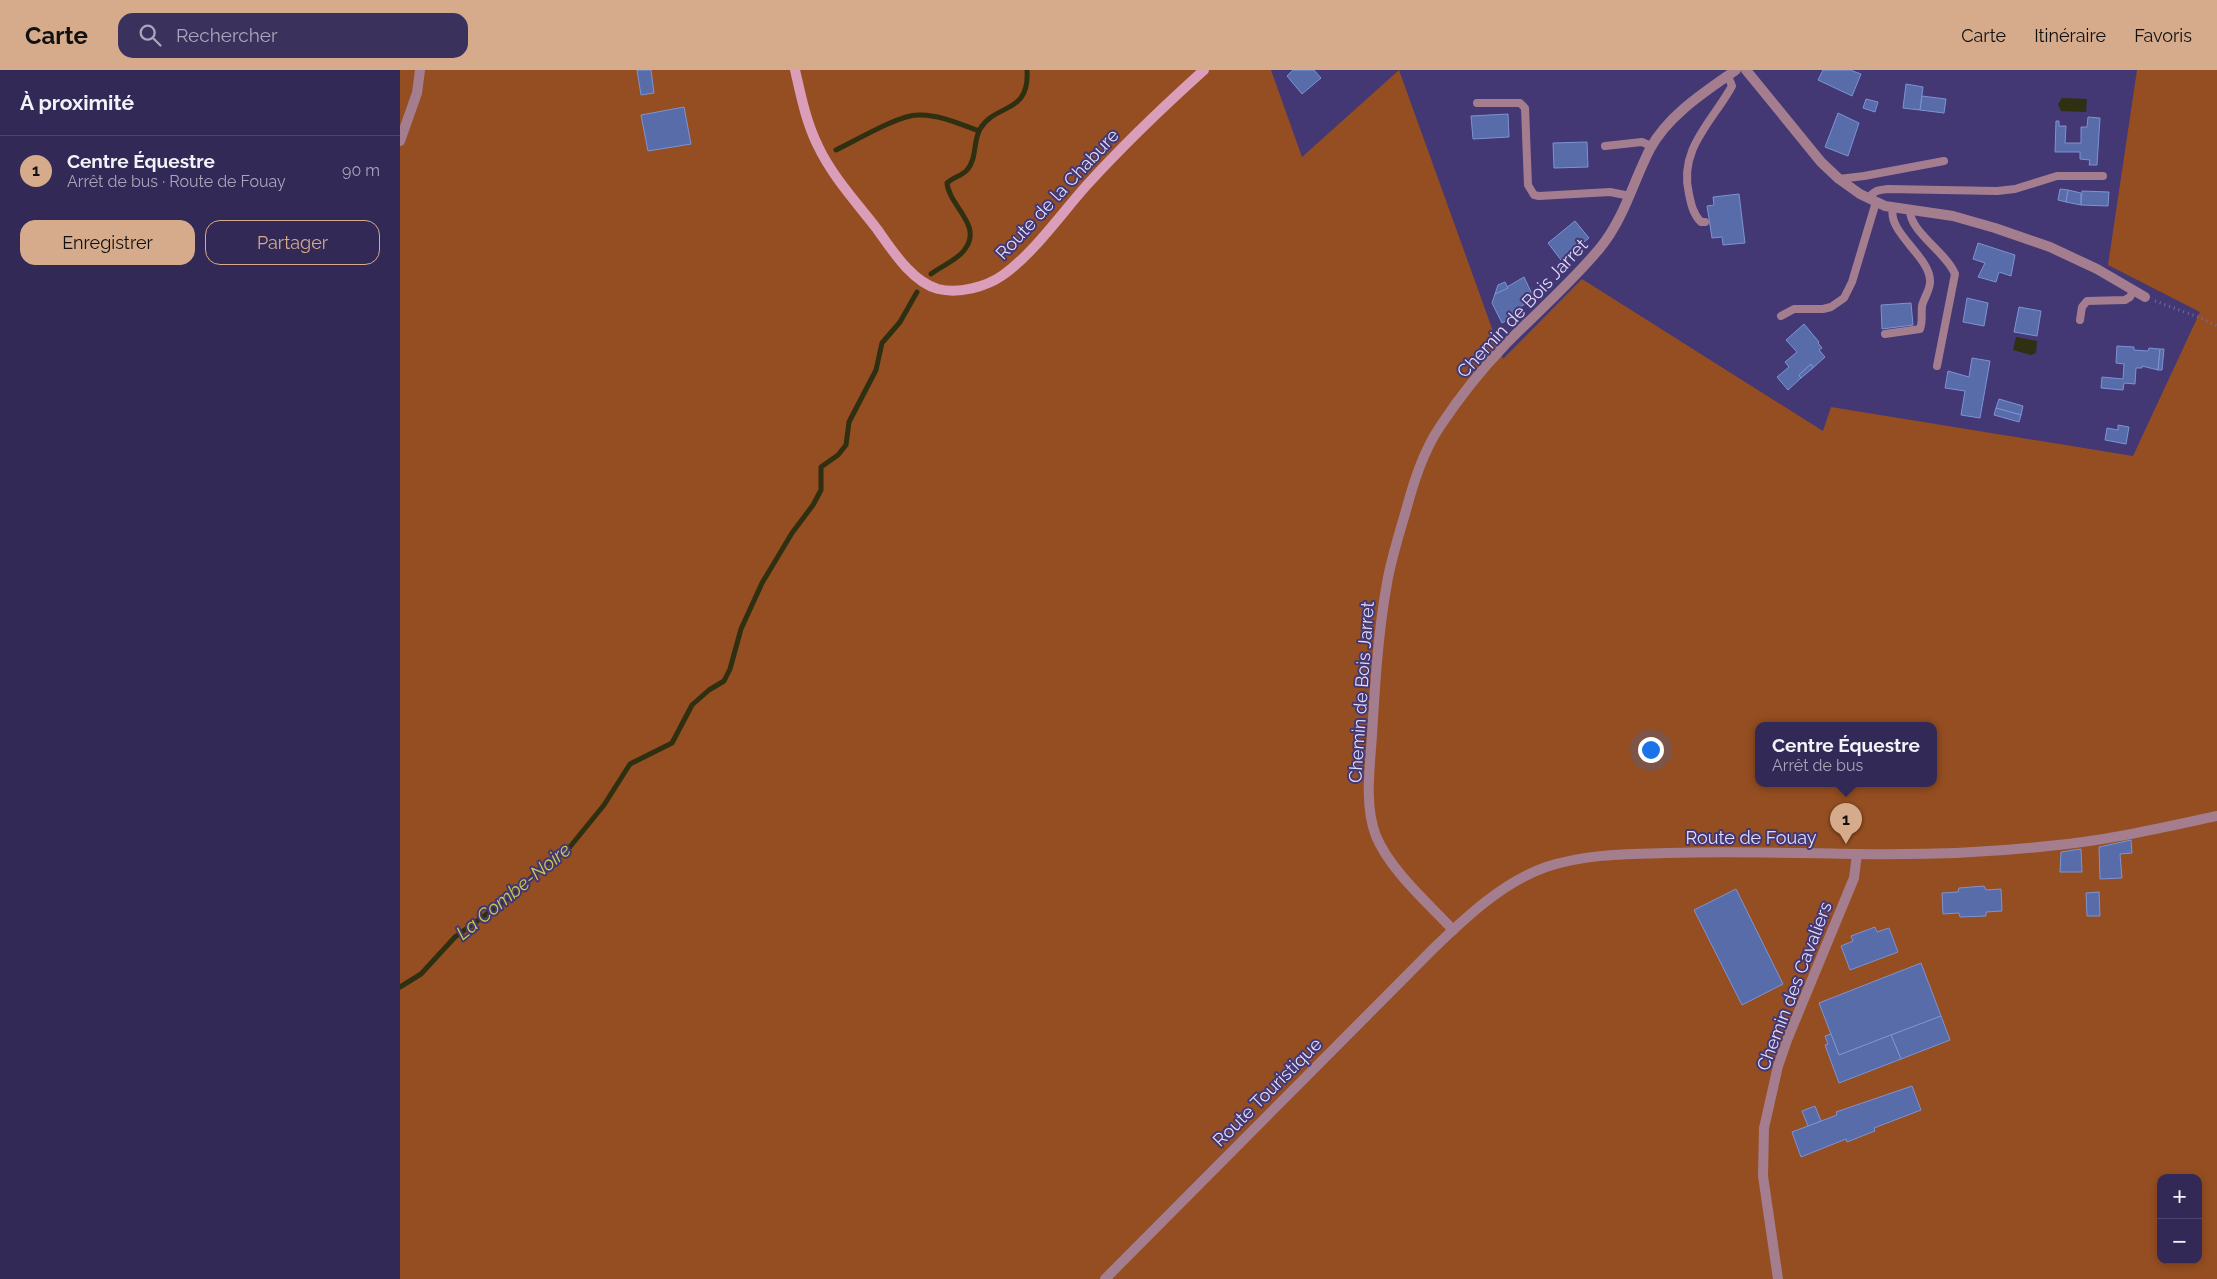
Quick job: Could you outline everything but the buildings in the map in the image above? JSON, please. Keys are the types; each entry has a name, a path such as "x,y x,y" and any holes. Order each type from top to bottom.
{"main road":[{"name":"Route de la Chabure","path":"795,70 804,111 818,147 841,182 890,246 916,276 938,289 958,291 981,286 1003,275 1022,259 1112,158 1204,70"}],"street":[{"path":"400,141 417,94 420,70"},
{"path":"1746,70 1821,162 1839,179 1872,200 1893,208 1953,216 2050,247 2097,269 2145,297"},
{"name":"Chemin de Bois Jarret","path":"1453,930 1400,872 1383,850 1375,834 1371,816 1369,784 1373,719 1387,582 1411,491 1425,455 1439,427 1502,348 1602,246 1618,223 1651,146 1669,124 1700,96 1732,73"},
{"name":"Route de Fouay","path":"1453,930 1472,913 1520,879 1544,868 1572,860 1629,854 1694,852 1857,854 1986,851 2050,846 2157,829 2217,816"},
{"name":"Chemin des Cavaliers","path":"1778,1279 1763,1176 1764,1128 1778,1066 1854,878 1857,854"},
{"name":"Route Touristique","path":"1105,1279 1453,930"}],"lane":[{"path":"1705,222 1700,222 1692,207 1686,182 1686,168 1690,154 1702,130 1732,86 1732,73"},
{"path":"1477,103 1513,102 1520,103 1525,108 1528,185 1534,194 1539,196 1610,192 1630,196"},
{"path":"1606,146 1642,142 1651,146"},
{"path":"1839,179 1944,161"},
{"path":"1781,316 1794,309 1823,309 1832,307 1844,298 1852,282 1872,200 1872,193 1878,190 1997,191 2015,189 2057,176 2103,176"},
{"path":"1885,334 1920,329 1922,324 1922,308 1930,279 1926,267 1908,244 1893,218 1893,208"},
{"path":"1910,210 1912,222 1949,262 1955,274 1937,366"},
{"path":"2080,320 2082,307 2086,300 2124,300 2130,297 2133,291"}],"path":[{"path":"2145,297 2217,326"}],"shaded area":[{"path":"400,70 1271,70 1302,157 1399,70 1503,359 1582,279 1823,431 1831,407 2133,456 2200,312 2108,265 2137,70 2217,70 2217,1279 400,1279"},
{"path":"2062,98 2087,99 2086,112 2061,111 2058,104"},
{"path":"2016,337 2037,341 2036,353 2031,355 2013,350"}],"waterway":[{"name":"La Combe-Noire","path":"931,274 962,253 969,240 968,224 953,200 947,183 965,172 970,166 974,155 976,139 986,121 1010,107 1023,95 1027,70"},
{"path":"836,150 877,129 910,116 926,115 941,118 979,131"},
{"name":"La Combe-Noire","path":"400,987 421,974 455,937 517,892 542,867 569,848 604,805 630,764 672,743 692,705 709,690 724,681 730,669 741,629 762,583 821,490 821,467 838,455 846,445 849,422 876,370 882,343 900,322 917,292"}],"place":[{"name":"Centre Équestre","path":"1846,844"}]}
